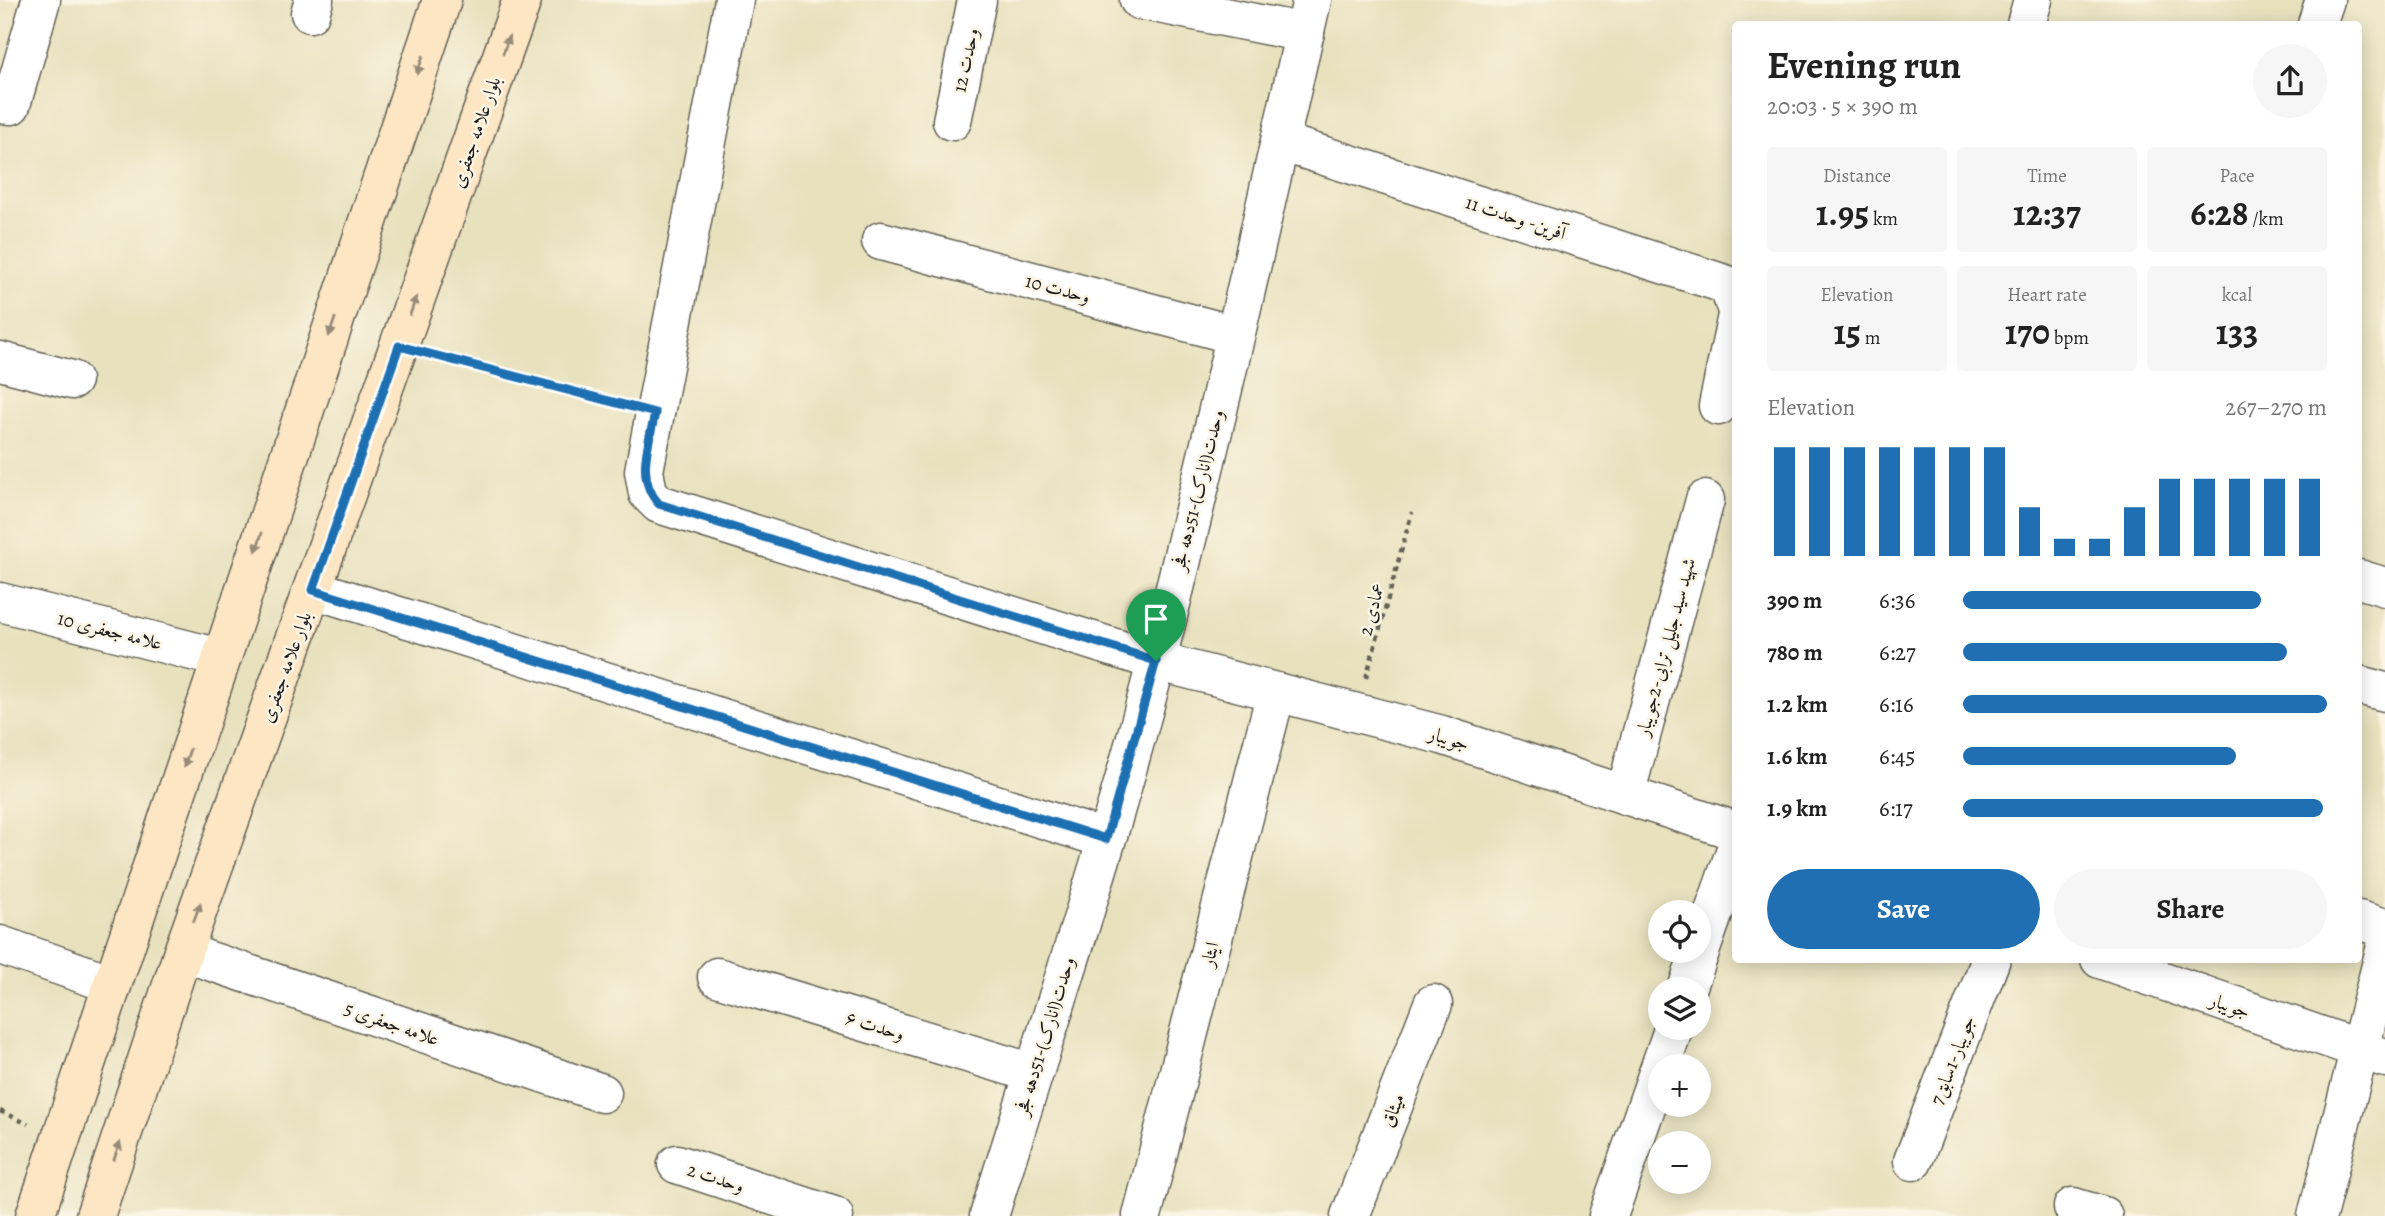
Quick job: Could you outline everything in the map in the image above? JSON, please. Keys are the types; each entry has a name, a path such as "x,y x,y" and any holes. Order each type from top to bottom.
{"main road":[{"path":"35,1216 442,0"},
{"name":"بلوار علامه جعفری","path":"95,1216 183,952 522,0"},
{"path":"112,984 167,1003"}],"street":[{"path":"0,104 11,105 41,0"},
{"path":"655,413 734,0"},
{"name":"وحدت 12","path":"952,121 977,0"},
{"path":"1139,0 1308,16"},
{"path":"2027,21 2034,0"},
{"path":"2318,21 2325,0"},
{"name":"وحدت(انارک)-51دهه فجر","path":"989,1216 1106,839 1156,661 1281,142 1308,16"},
{"name":"آفرین- وحدت 11","path":"1281,142 1728,285 1732,296"},
{"name":"وحدت 10","path":"881,241 1235,335"},
{"path":"1718,406 1732,339"},
{"path":"0,361 72,380"},
{"name":"جویبار","path":"655,413 644,471 648,493 659,504 1156,661 1442,735 1732,830"},
{"name":"شهید سید جلیل ترابی-2جویبار","path":"1625,794 1705,500"},
{"path":"2362,580 2385,587"},
{"path":"313,590 1106,839"},
{"name":"علامه جعفری 10","path":"0,602 220,659"},
{"path":"2362,686 2385,692"},
{"name":"ایثار","path":"1142,1216 1276,692"},
{"path":"1691,977 1732,860"},
{"path":"2362,921 2385,928"},
{"path":"0,944 112,984"},
{"path":"2317,1216 2373,1054 2385,950"},
{"name":"علامه جعفری 5","path":"183,952 602,1093"},
{"name":"7جویبار-1سابق","path":"1913,1161 1989,963"},
{"name":"جویبار","path":"2111,963 2373,1054"},
{"name":"وحدت ۶","path":"718,977 1033,1073"},
{"name":"میثاق","path":"1350,1216 1433,1004"},
{"path":"1608,1216 1669,1040"},
{"name":"وحدت 2","path":"677,1164 834,1216"}],"path":[{"path":"399,346 655,413"},
{"name":"عمادی 2","path":"1357,713 1412,512"}],"route":[{"path":"399,346 655,413 644,471 648,493 659,504 1156,661 1106,839 313,590 399,346"}]}
